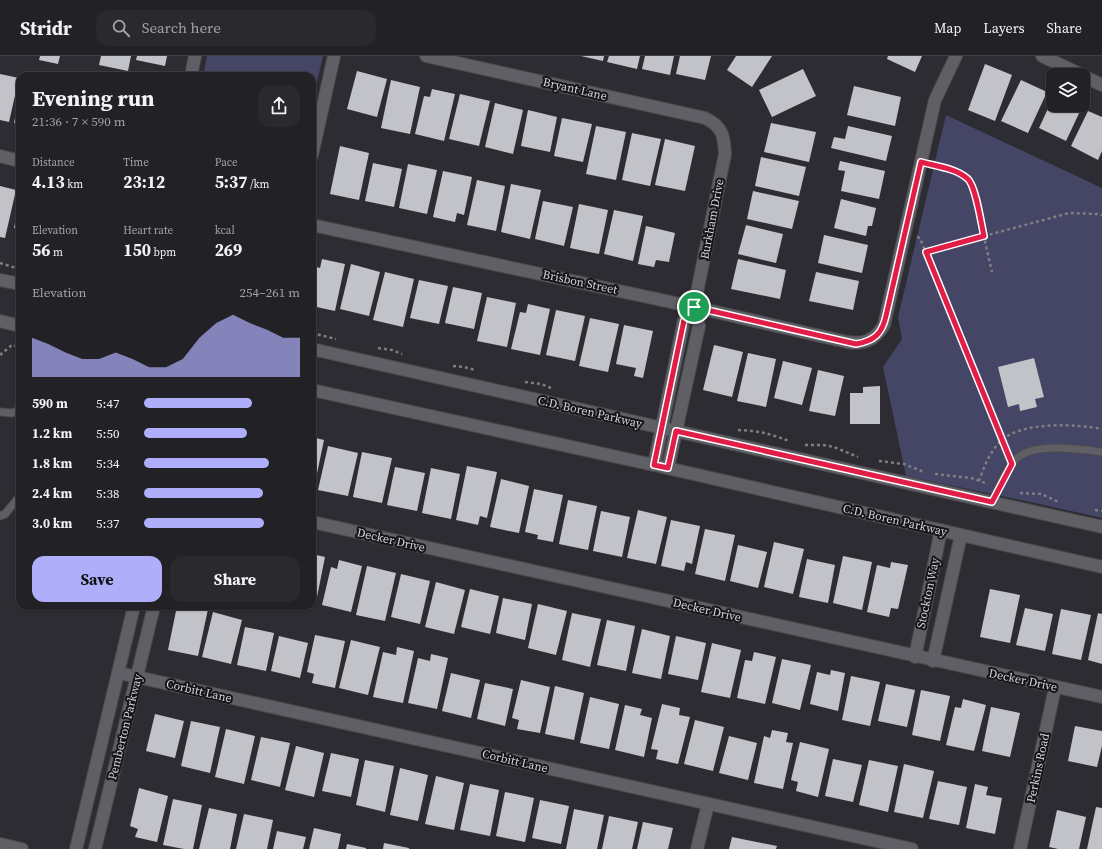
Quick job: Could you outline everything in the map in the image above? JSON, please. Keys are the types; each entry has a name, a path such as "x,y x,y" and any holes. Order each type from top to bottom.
{"street":[{"path":"192,72 195,56"},
{"path":"316,137 334,56"},
{"name":"Bryant Lane","path":"426,56 705,118 715,123 720,130"},
{"name":"Brisbon Street","path":"316,226 694,307 846,342 856,344 869,341 880,333 884,325 935,100 956,56"},
{"path":"1042,56 1067,68"},
{"path":"1090,79 1102,84"},
{"name":"Burkham Drive","path":"654,465 684,320 694,307 725,154 724,140 720,130"},
{"path":"0,156 16,160"},
{"path":"0,280 16,283"},
{"name":"Burkham Drive","path":"668,468 700,326 694,307"},
{"path":"0,321 16,325"},
{"name":"C.D. Boren Parkway","path":"316,350 1102,527"},
{"name":"C.D. Boren Parkway","path":"316,391 668,468 1102,567"},
{"name":"Decker Drive","path":"316,523 915,657 1102,697"},
{"name":"Stockton Way","path":"915,657 941,530"},
{"name":"Stockton Way","path":"934,661 961,535"},
{"name":"Pemberton Parkway","path":"76,849 133,610"},
{"name":"Pemberton Parkway","path":"95,849 153,610"},
{"name":"Corbitt Lane","path":"119,673 912,849"},
{"name":"Perkins Road","path":"1020,849 1055,688"},
{"path":"697,849 708,804"},
{"path":"0,844 22,849"}],"lane":[{"path":"0,412 12,413 16,412"},
{"path":"992,502 1012,464 1021,456 1036,450 1047,449 1081,449 1102,452"},
{"path":"0,516 5,514 16,501"}],"path":[{"path":"921,162 946,169 968,179 974,191 992,272"},
{"path":"926,252 1069,213 1102,215"},
{"path":"905,233 920,238 1012,464"},
{"path":"0,263 16,268"},
{"path":"0,355 12,345 16,346"}],"shaded area":[{"path":"207,56 323,56 316,87 316,72 204,72"},
{"path":"946,115 1102,188 1102,518 906,476 883,367 902,339 898,317"}],"building":[{"path":"40,56 60,56 58,64 39,60"},
{"path":"101,56 131,56 128,71 99,65"},
{"path":"137,56 167,56 165,66 136,60"},
{"path":"581,56 604,56 603,61"},
{"path":"609,56 640,56 637,69 607,62"},
{"path":"645,56 674,56 670,75 642,69"},
{"path":"680,56 711,56 705,80 676,74"},
{"path":"736,56 772,56 752,87 727,70"},
{"path":"888,56 922,56 915,72 887,59"},
{"path":"985,64 1012,75 995,121 968,110"},
{"path":"803,69 816,96 772,117 759,90"},
{"path":"357,71 387,79 377,117 347,109"},
{"path":"0,74 16,77 16,91 9,122 0,120"},
{"path":"391,80 420,87 410,134 381,128"},
{"path":"1021,80 1046,92 1028,133 1001,121"},
{"path":"854,86 901,97 895,126 847,115"},
{"path":"432,89 455,94 444,141 415,134 424,96 430,97"},
{"path":"460,94 490,101 479,146 449,139"},
{"path":"495,103 523,110 513,154 485,147"},
{"path":"528,110 557,117 550,152 521,146"},
{"path":"1046,112 1080,112 1066,141 1039,128"},
{"path":"1088,112 1102,117 1102,151 1098,160 1071,146"},
{"path":"562,118 592,124 583,162 554,156"},
{"path":"771,123 816,132 809,162 764,152"},
{"path":"596,126 626,132 616,180 586,174"},
{"path":"848,126 892,136 886,161 831,148 834,137 845,139"},
{"path":"632,133 661,139 650,186 622,180"},
{"path":"665,139 695,146 685,191 655,185"},
{"path":"340,146 369,153 359,200 330,194"},
{"path":"761,157 806,167 799,196 755,186"},
{"path":"840,161 885,171 879,199 841,191 845,171 838,170"},
{"path":"373,163 402,169 394,207 365,201"},
{"path":"408,164 437,170 427,214 399,208"},
{"path":"443,171 472,177 464,215 457,213 455,222 433,217"},
{"path":"477,180 505,186 496,231 467,225"},
{"path":"511,184 541,190 530,239 501,232"},
{"path":"0,186 16,190 5,238 0,237"},
{"path":"753,191 799,201 792,229 747,219"},
{"path":"841,199 876,208 872,226 868,226 866,236 834,228"},
{"path":"543,201 573,207 564,246 535,239"},
{"path":"579,204 608,210 599,254 570,248"},
{"path":"614,210 643,216 633,261 604,254"},
{"path":"16,218 16,229 14,228"},
{"path":"746,225 783,234 776,263 738,254"},
{"path":"646,226 675,233 669,262 656,260 654,267 638,264"},
{"path":"824,235 868,245 862,273 818,263"},
{"path":"322,259 345,264 335,311 316,307 316,267 320,268"},
{"path":"738,259 786,270 780,299 731,289"},
{"path":"351,264 380,272 369,316 340,309"},
{"path":"385,272 414,279 403,327 373,320"},
{"path":"816,272 859,281 853,310 809,301"},
{"path":"419,280 448,286 439,324 410,318"},
{"path":"453,287 482,293 474,329 445,323"},
{"path":"487,297 516,303 507,347 477,341"},
{"path":"528,304 550,309 540,355 511,349 520,312 526,313"},
{"path":"556,310 585,316 575,361 546,355"},
{"path":"590,318 619,324 608,372 579,366"},
{"path":"624,325 653,331 643,378 634,376 636,368 616,364"},
{"path":"714,345 743,352 732,397 703,390"},
{"path":"748,353 776,359 766,407 737,401"},
{"path":"1034,358 1044,397 1035,399 1037,407 1020,411 1019,404 1008,407 998,367"},
{"path":"783,361 812,368 802,405 774,398"},
{"path":"818,370 844,376 835,416 809,411"},
{"path":"880,386 880,424 850,424 850,393 863,393 863,387"},
{"path":"316,438 324,440 316,478"},
{"path":"328,446 358,453 348,496 318,490"},
{"path":"362,452 392,458 382,503 353,497"},
{"path":"467,466 497,472 487,518 480,516 478,525 456,520"},
{"path":"395,467 425,473 417,511 387,505"},
{"path":"431,468 460,474 451,519 422,513"},
{"path":"501,479 529,486 519,533 490,527"},
{"path":"534,489 563,495 553,542 537,539 538,535 525,532"},
{"path":"568,500 597,506 588,550 559,544"},
{"path":"638,510 667,517 656,564 627,558"},
{"path":"601,511 630,517 622,557 593,551"},
{"path":"671,520 700,526 692,564 686,562 684,571 661,566"},
{"path":"705,529 735,535 725,581 695,574"},
{"path":"774,542 804,549 793,594 764,587"},
{"path":"738,545 767,552 758,588 730,581"},
{"path":"316,555 325,557 316,597"},
{"path":"843,556 872,562 862,610 833,603"},
{"path":"807,559 835,565 828,603 799,597"},
{"path":"339,560 362,566 351,612 322,605 331,567 337,569"},
{"path":"891,562 908,565 898,609 891,608 889,617 867,612 877,565 890,568"},
{"path":"367,566 396,573 385,621 356,615"},
{"path":"401,574 430,581 420,624 391,617"},
{"path":"436,582 465,590 454,634 425,627"},
{"path":"470,589 499,596 490,634 461,627"},
{"path":"990,589 1020,595 1010,643 980,637"},
{"path":"503,598 532,604 525,640 496,633"},
{"path":"538,604 567,611 556,655 528,648"},
{"path":"1025,608 1053,614 1045,651 1016,645"},
{"path":"1061,609 1091,615 1081,660 1052,654"},
{"path":"176,610 208,610 198,656 168,650"},
{"path":"213,612 242,620 231,664 202,657"},
{"path":"572,613 601,619 590,667 562,660"},
{"path":"1098,613 1102,614 1102,664 1088,660"},
{"path":"607,620 635,626 626,671 597,665"},
{"path":"245,627 274,633 266,671 237,665"},
{"path":"642,629 670,636 661,679 632,673"},
{"path":"315,635 345,641 335,688 312,683 314,674 307,672"},
{"path":"279,636 308,643 300,678 271,671"},
{"path":"676,636 706,643 698,680 668,674"},
{"path":"351,640 380,647 368,695 339,688"},
{"path":"712,643 741,650 730,698 701,692"},
{"path":"397,647 414,651 403,703 373,697 383,652 396,655"},
{"path":"754,652 776,657 765,704 737,698 745,660 752,661"},
{"path":"431,654 448,658 437,709 408,703 418,658 430,661"},
{"path":"782,659 811,665 800,710 772,703"},
{"path":"831,670 845,673 838,711 810,704 817,672 830,675"},
{"path":"451,673 480,680 471,718 442,711"},
{"path":"851,676 880,682 870,726 842,720"},
{"path":"521,680 550,687 540,733 517,729 519,720 512,718"},
{"path":"485,683 513,689 505,726 477,719"},
{"path":"886,684 915,690 907,727 878,721"},
{"path":"555,686 584,693 574,740 545,734"},
{"path":"921,690 950,696 940,741 912,735"},
{"path":"590,697 619,704 609,749 580,743"},
{"path":"963,699 986,705 974,751 946,745 955,707 961,708"},
{"path":"662,704 680,708 679,715 690,717 678,764 656,759 658,750 651,749"},
{"path":"625,705 642,709 640,715 652,718 644,757 615,750"},
{"path":"991,707 1020,713 1010,757 982,751"},
{"path":"155,714 184,721 175,758 146,751"},
{"path":"695,720 724,727 713,771 684,764"},
{"path":"191,721 220,727 210,773 181,766"},
{"path":"1075,726 1102,731 1102,746 1097,767 1068,761"},
{"path":"226,729 255,736 244,784 215,777"},
{"path":"772,730 788,733 786,742 793,743 783,789 754,783 764,736 770,738"},
{"path":"729,736 757,743 748,780 719,773"},
{"path":"261,737 290,743 280,787 251,780"},
{"path":"800,742 829,749 818,797 796,791 798,782 791,780"},
{"path":"296,746 324,753 314,797 285,790"},
{"path":"331,753 359,759 351,797 322,791"},
{"path":"833,759 862,765 853,802 825,796"},
{"path":"365,760 394,766 385,812 356,805"},
{"path":"869,760 898,766 888,812 859,805"},
{"path":"904,764 934,771 923,818 894,812"},
{"path":"400,768 428,775 418,821 390,815"},
{"path":"436,776 464,783 454,830 425,824"},
{"path":"938,781 967,787 959,825 929,819"},
{"path":"470,784 499,790 490,836 460,830"},
{"path":"975,784 988,787 986,795 1002,798 995,834 966,828"},
{"path":"139,788 168,796 157,842 135,837 138,829 130,826"},
{"path":"505,792 534,798 525,842 496,836"},
{"path":"173,799 202,805 193,849 163,845"},
{"path":"540,800 569,806 561,844 532,838"},
{"path":"1096,807 1102,808 1102,849 1087,849"},
{"path":"209,808 237,814 230,849 199,849"},
{"path":"574,809 604,815 597,849 566,849"},
{"path":"1057,810 1086,817 1079,849 1058,849 1049,847"},
{"path":"244,814 273,820 267,849 236,849"},
{"path":"609,816 638,822 632,849 602,849"},
{"path":"643,822 673,828 668,849 637,849"},
{"path":"314,828 341,834 338,849 309,849"},
{"path":"277,831 306,837 303,849 273,849"},
{"path":"732,837 777,846 776,849 729,849"},
{"path":"384,843 409,848 409,849 383,849"},
{"path":"347,844 366,848 366,849 346,849"}],"route":[{"path":"921,162 946,169 968,179 974,191 984,236 926,252 1012,464 992,502 676,431 668,468 654,465 684,320 694,307 846,342 856,344 865,343 880,333 884,325 921,162"}]}
